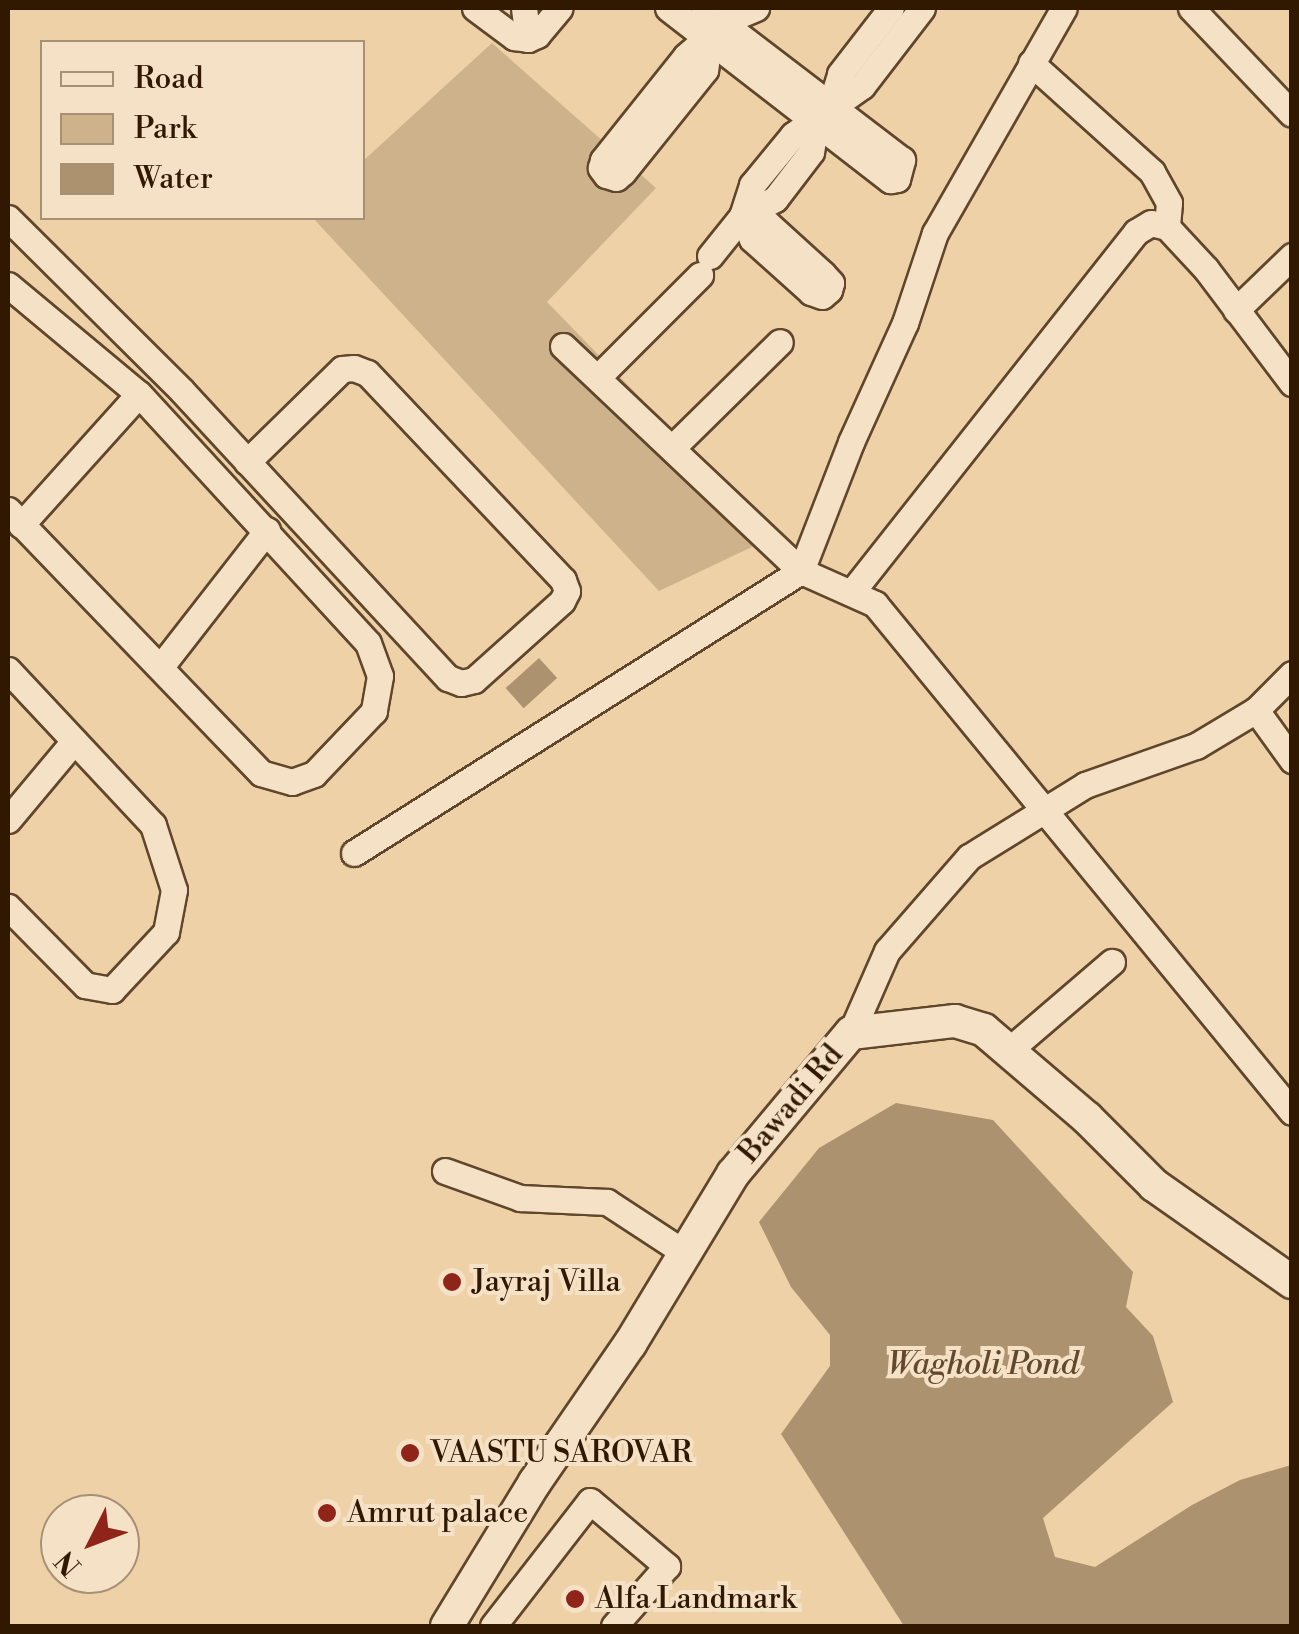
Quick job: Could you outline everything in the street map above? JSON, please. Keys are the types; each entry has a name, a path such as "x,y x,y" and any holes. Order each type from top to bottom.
{"street":[{"path":"476,8 514,36 528,39 537,36 560,8"},
{"path":"524,8 528,39"},
{"path":"668,8 715,19 823,113"},
{"path":"715,19 704,70 623,172 616,178 606,176 601,168 603,160 715,19 756,8"},
{"path":"599,376 705,266 742,216 774,199 810,152 840,74 891,8"},
{"path":"823,113 862,86 922,8"},
{"path":"354,853 801,571 905,323 935,233 1064,8"},
{"path":"1191,8 1292,114"},
{"path":"1031,63 1152,172 1169,203 1167,227"},
{"path":"8,218 247,462 448,678 474,680 562,601 566,591 562,580 380,387 354,368 342,369 247,462"},
{"path":"851,593 1136,232 1151,223 1167,227 1292,383"},
{"path":"1236,310 1292,256"},
{"path":"8,285 139,394 368,642 380,676 374,711 314,774 292,782 261,773 162,665 14,517 139,394"},
{"path":"672,448 780,342"},
{"path":"562,346 599,376 801,571 875,604 1292,1112"},
{"path":"162,665 267,530"},
{"path":"8,670 153,825 174,890 166,932 112,990 85,985 8,907"},
{"path":"850,1033 872,978 914,919 969,856 1045,813 1085,784 1196,746 1256,710 1292,674"},
{"path":"1256,710 1292,760"},
{"path":"8,820 74,741"},
{"path":"1008,1051 1112,962"},
{"name":"Bawadi Rd","path":"447,1626 504,1532 630,1344 682,1251 733,1174 850,1033 955,1021 984,1030 1086,1118 1154,1184 1292,1282"},
{"path":"445,1171 520,1198 607,1202 682,1251"},
{"path":"492,1626 590,1501 666,1566 614,1626"},
{"path":"504,1532 541,1559"}],"green space":[{"path":"492,43 656,188 547,302 775,536 659,591 315,220 365,220 365,159"}],"water":[{"path":"539,658 557,678 524,708 506,688"},
{"name":"Wagholi Pond","path":"896,1103 993,1120 1133,1272 1126,1307 1153,1336 1173,1402 1043,1518 1055,1557 1095,1567 1192,1505 1240,1480 1291,1465 1291,1626 904,1626 781,1434 830,1366 830,1335 791,1287 759,1222 819,1148"}],"place":[{"name":"Jayraj Villa","path":"452,1282"},
{"name":"VAASTU SAROVAR","path":"410,1453"},
{"name":"Amrut palace","path":"327,1513"},
{"name":"Alfa Landmark","path":"575,1599"}]}
